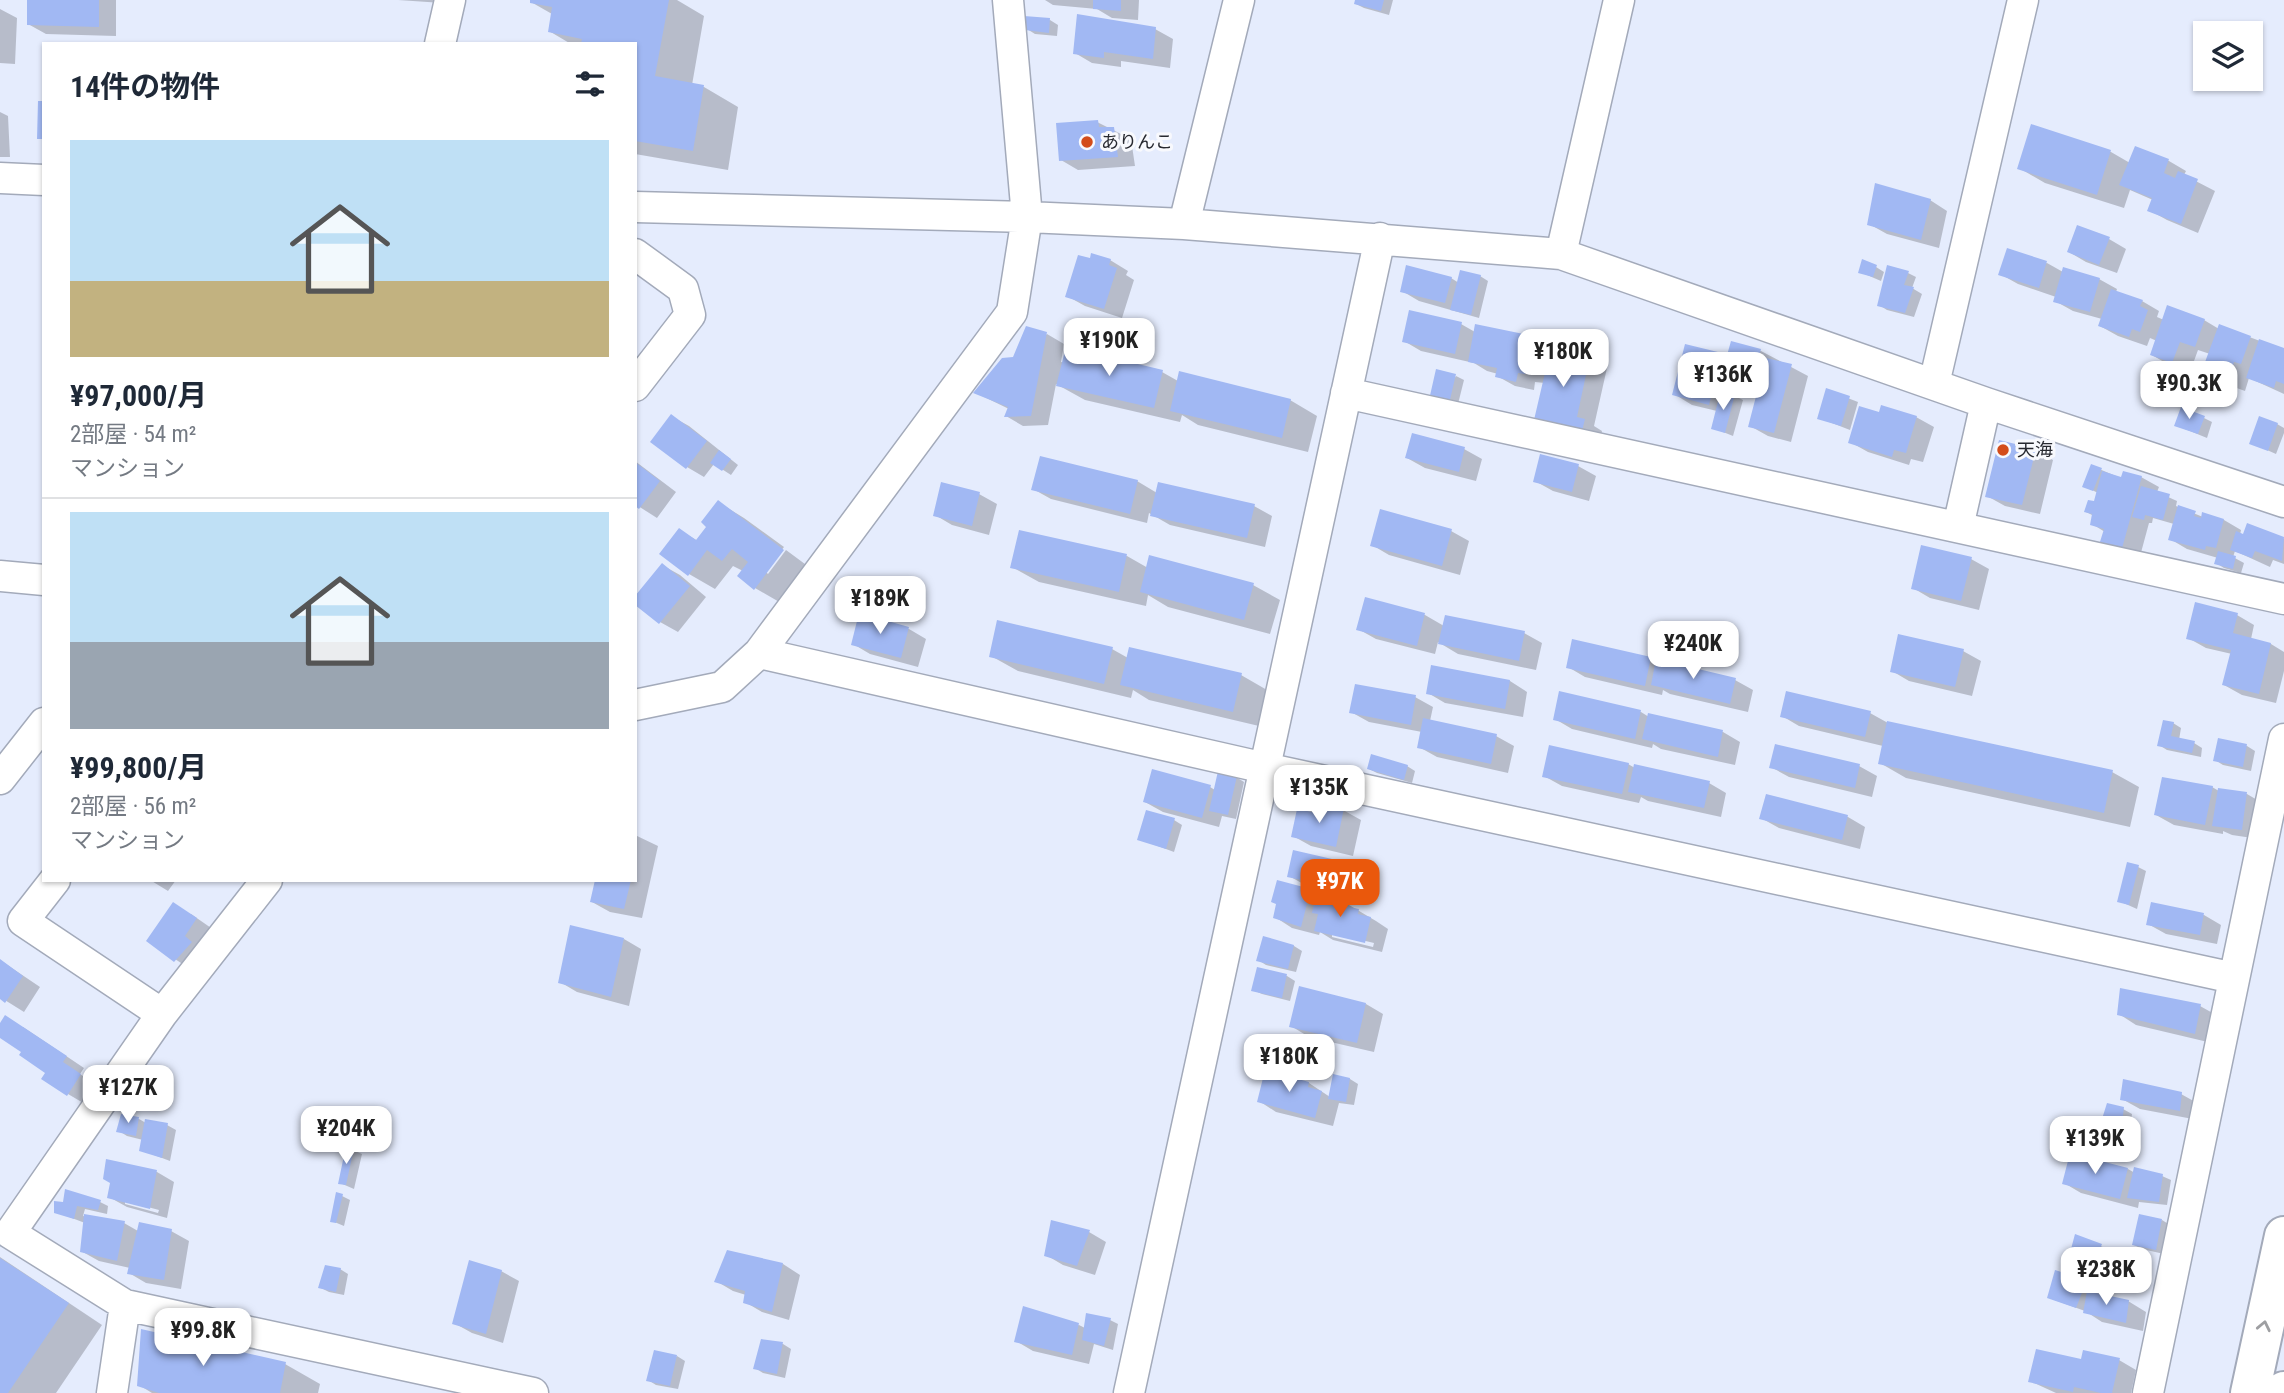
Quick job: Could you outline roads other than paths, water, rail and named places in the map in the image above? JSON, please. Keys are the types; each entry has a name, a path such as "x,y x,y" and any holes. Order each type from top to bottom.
{"main road":[{"path":"2250,1393 2279,1282 2284,1236"}],"street":[{"path":"440,42 450,0"},
{"path":"637,705 722,687 759,653 1013,312 1027,217 1008,0"},
{"path":"1184,224 1239,0"},
{"path":"1561,254 1619,0"},
{"path":"1934,384 2022,0"},
{"path":"0,178 42,180"},
{"path":"637,207 1027,217 1184,224 1561,254 1986,403 2284,502"},
{"path":"1129,1393 1380,238"},
{"path":"637,255 683,289 690,315 637,383"},
{"path":"1346,393 2284,598"},
{"path":"1958,527 1986,403"},
{"path":"0,576 42,580"},
{"path":"759,653 1265,768 2234,978"},
{"path":"0,779 42,726"},
{"path":"2148,1393 2284,739"},
{"path":"53,882 23,921 162,1014"},
{"path":"265,882 162,1014 10,1233 125,1306 533,1393"},
{"path":"112,1393 125,1306"}],"place":[{"name":"ありんこ","path":"1087,142"},
{"name":"天海","path":"2003,450"}]}
